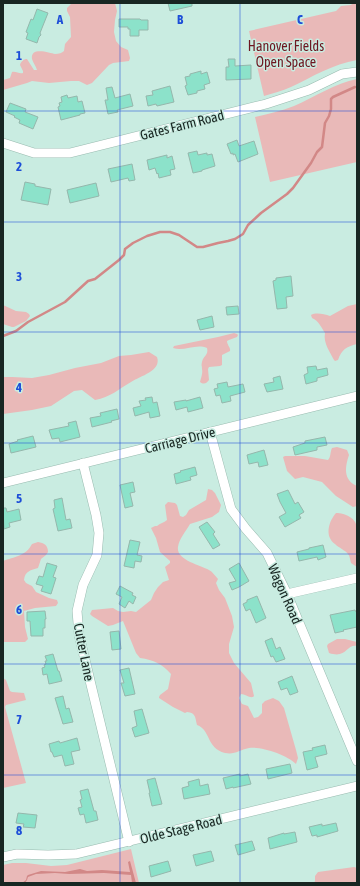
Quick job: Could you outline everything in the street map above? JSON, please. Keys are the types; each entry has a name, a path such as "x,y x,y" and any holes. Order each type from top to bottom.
{"street":[{"name":"Gates Farm Road","path":"3,143 34,153 70,153 266,104 309,90 342,74 357,72"},
{"name":"Carriage Drive","path":"3,483 357,396"},
{"name":"Wagon Road","path":"210,432 231,509 267,553 287,594 357,761"},
{"name":"Cutter Lane","path":"83,463 99,533 97,555 83,585 77,611 78,635 130,842"},
{"path":"287,594 357,578"},
{"name":"Olde Stage Road","path":"3,857 17,854 76,854 357,786"}],"green space":[{"path":"72,3 115,3 117,11 114,32 116,41 121,47 128,50 130,58 129,61 109,65 92,83 87,85 79,81 49,83 32,81 3,90 3,80 10,78 12,72 23,73 20,65 24,60 27,59 34,70 37,70 32,59 32,55 37,51 56,54 64,51 65,44 71,37 70,17 67,8"},
{"name":"Hanover Fields Open Space","path":"353,3 357,3 357,60 340,64 291,87 264,96 249,31 336,11 341,6 351,5"},
{"name":"Hanover Fields Open Space","path":"357,79 357,162 270,182 255,117 294,106 333,87"},
{"path":"357,304 357,344 345,349 341,353 338,360 335,361 326,344 325,333 318,322 312,318 311,315 318,313 330,316 348,306"},
{"path":"3,305 16,311 26,312 30,316 26,321 14,327 3,324"},
{"path":"234,333 238,335 237,337 227,341 230,351 222,355 222,365 209,367 209,380 205,383 200,382 202,362 203,358 207,354 207,348 199,346 181,349 173,348 174,346"},
{"path":"149,352 157,357 158,362 156,366 149,372 105,397 95,400 82,390 74,391 51,406 3,414 3,377 32,378 101,363 119,356"},
{"path":"337,447 347,450 349,455 346,473 349,480 357,486 357,506 353,507 336,496 322,482 303,477 295,479 287,471 283,457 285,456 305,456 328,460 332,448"},
{"path":"208,489 215,493 221,505 219,512 212,517 190,524 180,541 178,552 189,562 213,573 218,579 216,583 225,598 232,616 234,627 229,644 229,653 234,663 251,683 254,696 250,697 241,694 239,698 242,704 248,706 254,718 258,717 262,713 262,704 265,701 273,698 279,701 284,708 296,750 298,758 296,764 287,757 260,748 249,748 234,753 219,751 211,743 205,731 197,725 194,714 187,712 185,713 159,698 160,695 168,689 171,674 157,663 140,658 136,653 123,621 108,626 90,614 92,610 113,608 123,612 136,612 151,600 158,587 163,582 169,580 165,567 170,563 170,561 160,552 151,528 167,520 165,505 168,502 175,503 177,505 180,516 183,517 189,510 206,500"},
{"path":"336,513 350,517 355,522 357,529 357,567 351,563 347,553 335,544 330,537 329,528 331,520"},
{"path":"38,542 45,545 48,552 41,559 38,568 27,573 24,580 32,586 36,592 57,600 58,603 56,606 35,608 24,611 25,627 28,639 25,642 3,642 3,561 23,554 32,544"},
{"path":"337,639 357,642 357,646 353,646 339,654 329,653 327,646 328,644"},
{"path":"3,678 6,680 10,691 24,693 26,700 6,705 5,707 26,783 3,788"},
{"path":"131,849 139,883 3,883 3,865 12,863 26,863 51,866 67,865"},
{"path":"354,867 357,868 357,883 314,883 315,876 318,872"}],"shaded area":[{"path":"130,861 136,883 132,883 131,875 104,873 55,873 36,874 28,877 25,883 22,883 26,880 28,875 41,871 65,872 80,869 87,871 102,870 130,872 128,862"}],"building":[{"path":"168,3 192,3 192,6 170,11"},
{"path":"37,9 48,13 37,43 26,39 28,33 26,32"},
{"path":"119,19 148,20 148,30 139,30 139,36 130,36 130,29 128,29 128,27 119,27"},
{"path":"228,59 235,59 235,66 251,65 251,79 226,80 226,67 229,67"},
{"path":"201,71 201,74 207,72 210,83 204,85 205,89 188,95 185,86 187,85 185,77"},
{"path":"170,86 174,102 157,106 156,104 148,106 146,96 153,95 152,91"},
{"path":"112,87 115,98 130,94 133,106 108,114 105,100 108,100 106,88"},
{"path":"67,95 68,98 77,96 78,102 82,101 85,113 61,120 58,107 60,106 59,103 62,102 61,97"},
{"path":"10,103 26,109 25,112 38,117 33,129 19,123 20,120 6,112"},
{"path":"237,140 239,146 254,141 258,154 238,162 235,154 231,154 227,144"},
{"path":"197,151 198,155 207,153 207,155 212,154 215,166 193,173 188,153"},
{"path":"167,155 167,158 172,156 175,169 170,170 171,175 159,178 155,168 149,170 147,160"},
{"path":"132,164 135,180 129,181 128,178 111,182 108,169"},
{"path":"25,182 35,184 35,186 51,189 48,205 21,200"},
{"path":"96,183 99,196 70,203 67,190"},
{"path":"291,276 293,296 286,297 287,308 277,309 273,281 276,280 276,278"},
{"path":"238,306 239,314 227,315 226,307"},
{"path":"212,316 214,327 200,330 197,320"},
{"path":"316,366 317,370 327,368 328,375 317,378 317,381 306,384 304,375 308,373 307,367"},
{"path":"280,376 283,389 267,392 264,384 274,382 273,378"},
{"path":"227,382 228,387 243,384 245,392 230,396 231,401 222,403 220,395 216,396 214,389 218,388 217,384"},
{"path":"152,397 153,403 157,402 160,416 150,418 149,412 135,416 133,408 141,406 139,401"},
{"path":"200,397 203,408 188,412 187,407 176,410 174,402 186,401"},
{"path":"117,409 119,419 92,427 90,418 101,416 100,413"},
{"path":"76,421 80,437 60,442 59,438 52,439 49,430 69,426 68,423"},
{"path":"33,436 36,447 11,453 9,444 18,441 17,440"},
{"path":"325,437 327,445 317,447 317,450 295,455 293,447 305,443 305,441"},
{"path":"264,450 268,465 259,467 258,462 249,464 247,455"},
{"path":"195,467 197,475 190,477 191,480 176,484 174,474"},
{"path":"133,482 135,492 130,493 133,506 125,508 120,485"},
{"path":"288,490 295,504 298,502 304,512 299,515 301,518 285,527 279,517 286,513 277,494"},
{"path":"62,498 66,520 70,519 72,528 58,531 53,509 55,508 54,500"},
{"path":"3,508 6,508 7,512 19,509 21,520 9,523 10,527 4,529"},
{"path":"207,522 215,532 213,534 220,545 213,549 199,527"},
{"path":"130,540 140,542 137,555 142,556 141,562 135,561 134,568 124,566"},
{"path":"323,545 326,557 318,560 317,557 299,561 297,552"},
{"path":"47,563 57,566 53,577 56,578 51,594 41,591 43,586 36,584 39,576 43,577"},
{"path":"239,563 249,581 232,590 229,583 236,581 229,569"},
{"path":"120,586 133,593 132,595 136,597 133,604 129,601 125,608 119,604 122,597 116,594"},
{"path":"257,596 266,618 256,623 250,609 246,611 243,604 247,602 247,600"},
{"path":"355,610 356,612 357,611 357,627 335,633 330,615"},
{"path":"45,611 46,619 45,628 43,628 43,636 31,636 30,621 27,621 27,612"},
{"path":"119,631 121,649 112,650 110,632"},
{"path":"272,638 276,649 280,647 285,659 276,662 273,656 271,657 265,641"},
{"path":"53,654 62,681 49,684 47,674 43,675 42,668 45,667 45,661 47,661 45,656"},
{"path":"129,668 135,694 125,696 121,683 124,683 120,670"},
{"path":"292,676 298,692 290,695 287,688 281,690 278,682"},
{"path":"63,696 66,709 69,708 73,722 63,724 55,698"},
{"path":"142,709 149,733 135,737 132,728 137,726 134,711"},
{"path":"77,738 80,750 71,752 74,764 65,766 62,755 54,757 49,744 59,741 60,743"},
{"path":"325,745 327,754 315,757 318,767 307,770 303,752"},
{"path":"290,764 292,773 268,779 266,769"},
{"path":"240,774 240,776 248,774 251,784 226,789 223,778"},
{"path":"155,778 162,804 152,806 147,780"},
{"path":"199,779 200,786 208,784 210,794 184,799 182,788 189,786 188,782"},
{"path":"88,789 98,820 86,823 84,814 80,815 78,808 82,807 80,791"},
{"path":"18,813 37,815 35,828 23,827 24,824 16,823"},
{"path":"336,823 338,831 317,837 317,835 312,836 309,827 322,824 322,826"},
{"path":"295,832 297,842 270,849 268,838 284,833"},
{"path":"252,841 255,850 238,855 235,845"},
{"path":"211,851 214,861 196,866 193,855"},
{"path":"168,861 171,871 151,877 149,866"}],"waterway":[{"path":"3,336 16,331 28,322 65,302 88,281 95,279 119,260 124,255 125,249 147,236 160,232 170,232 179,235 197,247 203,247 235,239 243,234 248,225 261,213 293,188 322,147 325,123 331,109 331,99 355,87"}]}
